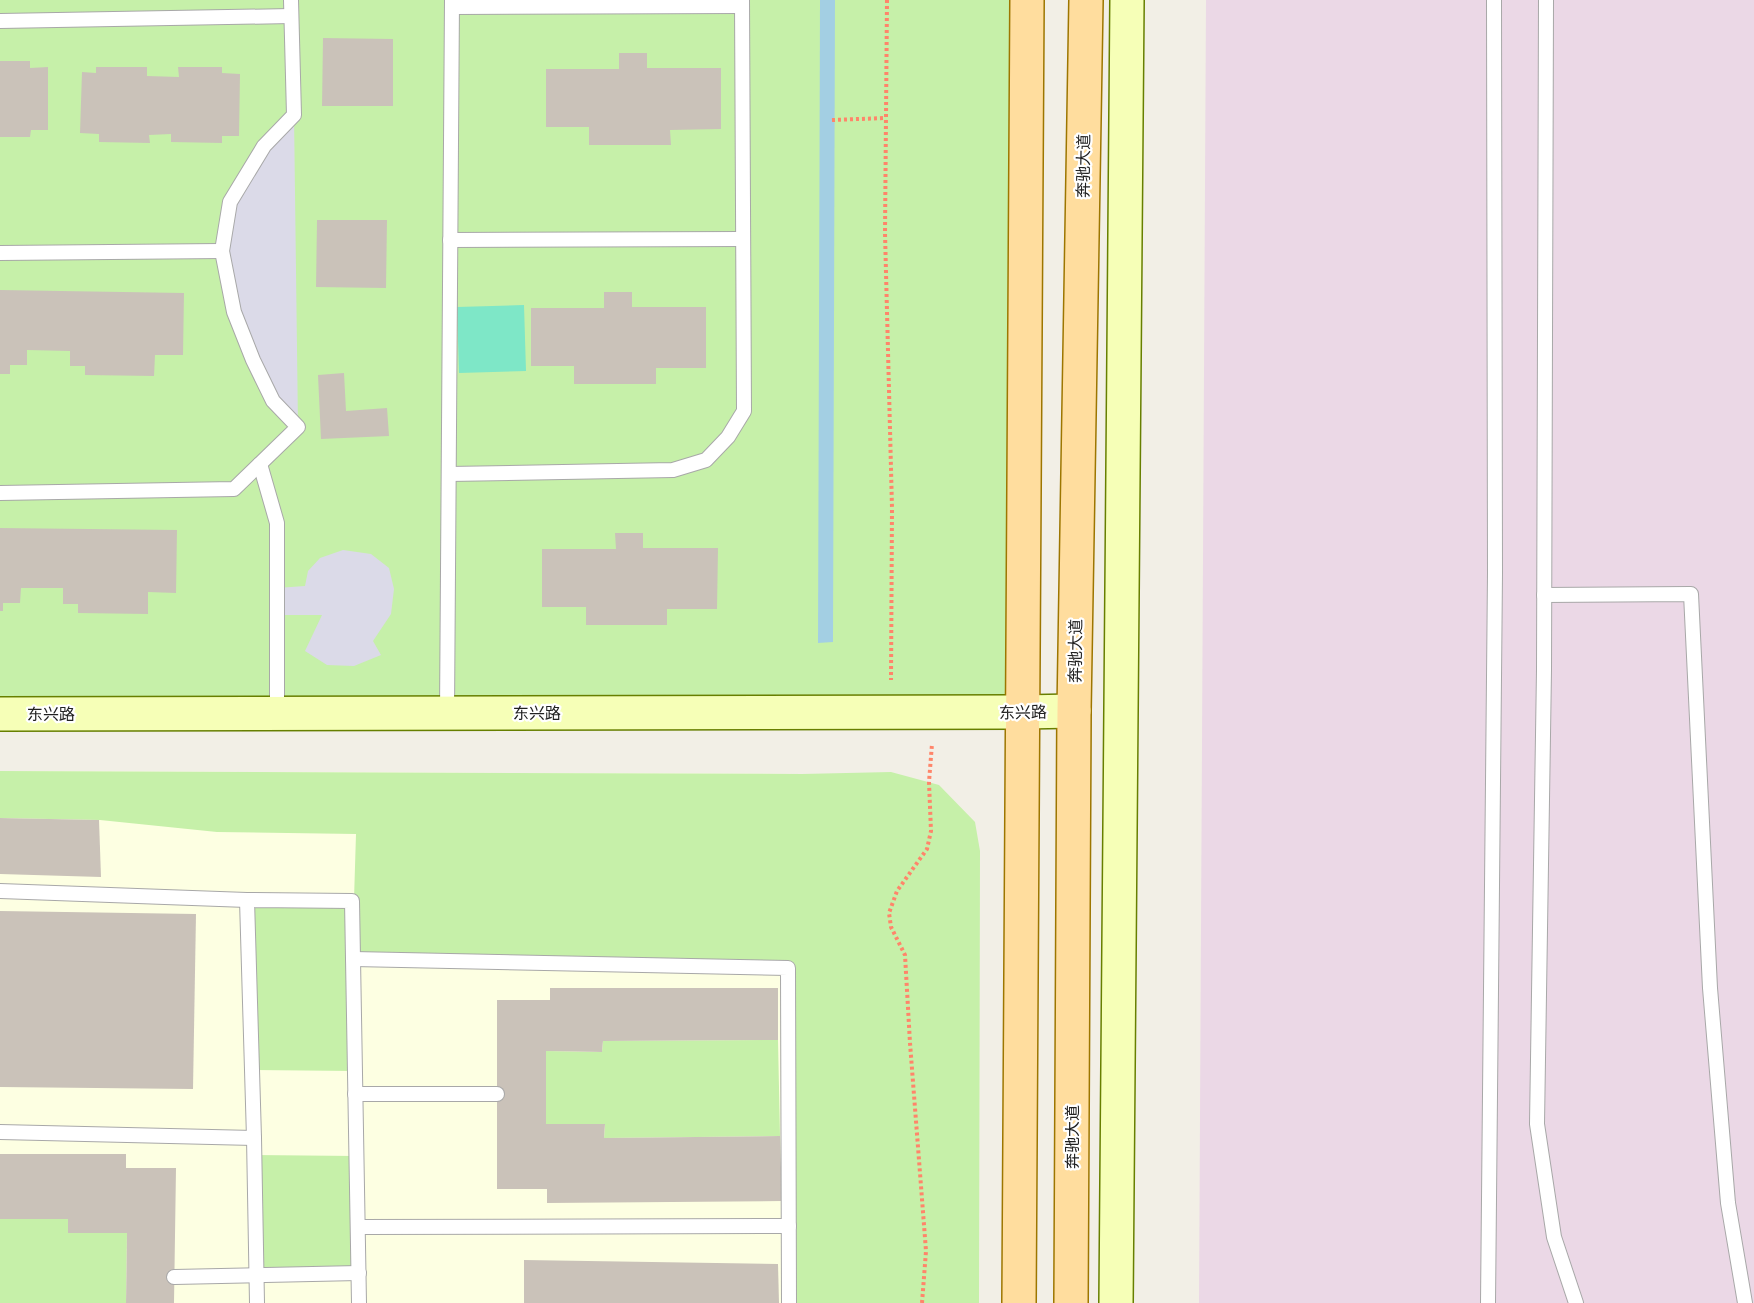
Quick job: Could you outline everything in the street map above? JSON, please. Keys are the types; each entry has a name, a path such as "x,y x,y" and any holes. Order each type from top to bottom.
{"main road":[{"path":"1019,1303 1027,0"},
{"name":"奔驰大道","path":"1071,1303 1074,711 1086,0"}],"street":[{"path":"1116,1303 1127,0"},
{"name":"东兴路","path":"0,714 1074,711"},
{"path":"1072,1074 1118,1075"}],"lane":[{"path":"0,493 234,489 298,427 273,401 253,360 234,312 222,251 230,202 264,146 294,115 291,0"},
{"path":"1488,1303 1495,585 1494,0"},
{"path":"1546,0 1545,596 1537,1124 1554,1237 1576,1303"},
{"path":"447,713 452,3 742,3 744,411 728,437 706,460 673,470 449,474"},
{"path":"0,21 291,16"},
{"path":"450,240 743,239"},
{"path":"0,253 222,251"},
{"path":"260,464 277,523 277,714"},
{"path":"1545,596 1691,594 1710,988 1728,1203 1744,1303"},
{"path":"0,891 352,902 359,1303"},
{"path":"247,900 257,1303"},
{"path":"353,959 788,968 789,1303"},
{"path":"355,1094 497,1094"},
{"path":"0,1132 254,1138"},
{"path":"358,1227 789,1226"},
{"path":"174,1277 359,1273"}],"path":[{"path":"887,0 885,233 892,508 891,712"},
{"path":"832,120 886,118"},
{"path":"922,1303 926,1251 905,955 891,927 889,913 897,891 927,849 931,831 929,782 934,712"}],"shaded area":[{"path":"1206,0 1754,0 1754,1303 1199,1303"},
{"path":"294,115 298,427 253,360 222,251 230,202"},
{"path":"343,550 371,554 389,568 394,589 391,614 373,641 381,655 354,666 327,665 305,651 322,615 277,615 277,588 305,586 308,571 320,558"},
{"path":"0,771 802,774 807,1303 0,1303"}],"green space":[{"path":"0,0 1027,0 1023,712 0,714"},
{"path":"524,305 526,371 459,373 457,307"},
{"path":"0,771 802,774 891,772 939,785 975,822 980,851 979,1303 789,1303 787,968 353,959 354,1071 252,1070 247,900 352,901 353,932 356,834 217,832 100,820 0,818"},
{"path":"778,1040 780,1136 604,1138 605,1125 546,1124 546,1051 602,1052 603,1041"},
{"path":"254,1155 356,1156 359,1273 256,1275"},
{"path":"0,1219 68,1219 127,1233 126,1303 0,1303"}],"water":[{"path":"820,0 835,0 833,642 818,643"}],"building":[{"path":"323,38 393,39 393,106 322,106"},
{"path":"619,53 647,53 647,68 721,68 721,129 670,130 671,145 589,145 589,127 546,127 546,69 619,69"},
{"path":"0,61 30,61 30,68 48,67 48,130 31,130 30,137 0,137"},
{"path":"96,67 147,67 147,76 179,77 178,67 222,67 222,73 240,74 239,136 222,136 222,143 171,142 171,134 149,135 150,143 99,142 99,134 80,133 82,72 96,73"},
{"path":"317,220 387,220 386,288 316,287"},
{"path":"0,290 184,293 183,355 155,355 154,376 85,375 85,366 70,366 70,351 27,350 27,365 10,365 10,374 0,374"},
{"path":"604,292 632,292 632,307 706,307 706,368 656,368 656,384 574,384 574,366 531,366 531,308 604,308"},
{"path":"344,373 346,411 387,408 389,436 321,439 318,375"},
{"path":"0,528 177,530 176,593 148,592 148,614 78,613 78,604 63,604 63,588 21,588 20,603 3,603 3,611 0,611"},
{"path":"615,533 643,533 643,548 718,548 717,609 667,609 667,625 586,625 586,607 542,607 542,549 616,549"},
{"path":"0,818 99,820 101,877 0,874"},
{"path":"0,911 196,914 193,1089 0,1087"},
{"path":"550,988 778,988 778,1040 603,1041 602,1052 546,1051 546,1124 605,1124 604,1138 780,1136 782,1201 547,1203 547,1189 497,1189 497,1000 550,1000"},
{"path":"0,1154 126,1154 126,1168 176,1168 174,1303 126,1303 127,1233 68,1233 68,1219 0,1219"},
{"path":"524,1260 778,1264 779,1303 524,1303"}]}
